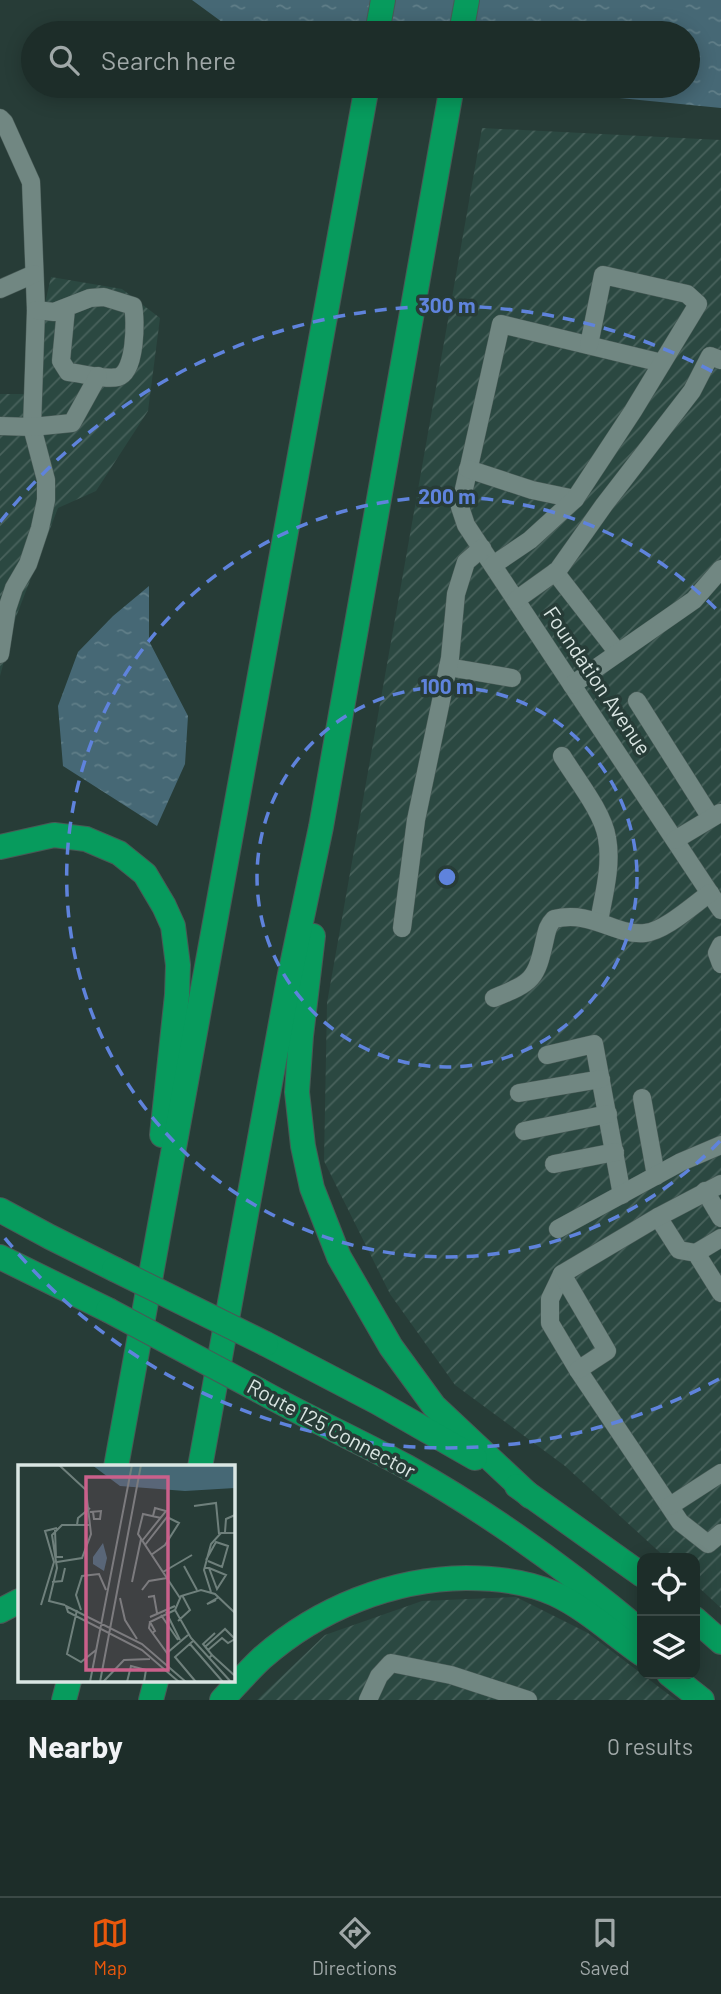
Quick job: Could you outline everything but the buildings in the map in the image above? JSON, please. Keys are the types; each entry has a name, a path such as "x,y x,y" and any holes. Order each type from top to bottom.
{"highway":[{"path":"379,21 383,0"},
{"path":"463,21 467,0"},
{"path":"115,1460 156,1253 365,98"},
{"path":"201,1465 285,1000 321,827 450,98"},
{"path":"321,827 317,914 308,972 297,1092 303,1146 313,1188 339,1257 391,1347 434,1406 530,1496"},
{"path":"0,847 54,835 86,839 119,853 145,874 173,926 178,965 177,995 155,1192 153,1223 156,1253"},
{"name":"Route 125 Connector","path":"0,1210 266,1344 453,1445 489,1466 637,1571"},
{"name":"Route 125 Connector","path":"0,1257 12,1268 108,1310 407,1467 488,1516 596,1594 637,1628"},
{"path":"222,1700 262,1657 331,1611 401,1584 432,1579 496,1579 531,1584 582,1609 637,1650"},
{"path":"0,1611 18,1602"},
{"path":"700,1623 721,1642"},
{"path":"675,1679 702,1700"},
{"path":"696,1679 719,1700"},
{"path":"64,1700 69,1682"},
{"path":"151,1700 156,1682"}],"street":[{"path":"0,118 32,182 36,310 32,427 46,480 46,500 40,528 8,609 0,654"},
{"path":"0,289 34,274"},
{"path":"493,565 530,540 575,499 633,411 698,304 687,294 603,275 589,345 662,363"},
{"path":"36,310 54,312 90,298 104,297 133,306 136,318 132,353 126,371 118,377 68,372 61,361 66,309"},
{"name":"Foundation Avenue","path":"589,345 501,324 460,507 467,525 721,910"},
{"path":"516,600 555,572 692,391 710,356 721,360"},
{"path":"0,426 32,427 72,423 98,376"},
{"path":"468,469 532,490 575,499"},
{"path":"402,928 416,820 448,667 456,594 467,562 482,548"},
{"path":"572,685 694,600 721,569"},
{"path":"555,572 618,653"},
{"path":"448,667 512,678"},
{"path":"637,701 716,815 675,840"},
{"path":"562,756 602,821 607,838 608,865 599,921"},
{"path":"494,998 523,986 538,971 548,925 554,919 581,917 627,931 644,933 659,929 710,894"},
{"path":"721,945 717,953 721,964"},
{"path":"547,1055 594,1044 622,1195"},
{"path":"519,1093 601,1079"},
{"path":"642,1098 656,1176"},
{"path":"524,1130 608,1114"},
{"path":"558,1230 681,1162 721,1145"},
{"path":"554,1164 615,1152"},
{"path":"721,1218 713,1187 562,1274 550,1298 550,1323 578,1370 680,1522 708,1544 721,1533"},
{"path":"658,1217 679,1250 696,1253 721,1238"},
{"path":"696,1253 721,1293"},
{"path":"562,1274 607,1351 578,1370"},
{"path":"670,1507 721,1473"},
{"path":"368,1700 379,1676 391,1663 451,1675 528,1700"}],"shaded area":[{"path":"482,128 721,140 721,1608 700,1589 700,1553 661,1553 565,1466 455,1385 390,1294 324,1161 327,1003"},
{"path":"51,277 122,289 160,318 148,411 96,491 58,508 16,617 0,676 0,394 24,394"},
{"path":"516,1597 588,1633 637,1670 637,1679 648,1679 676,1700 257,1700 325,1635 422,1601"}],"water":[{"path":"192,0 721,0 721,108 619,98 700,98 700,21 221,21"},
{"path":"149,586 149,641 188,716 185,764 157,826 63,766 58,706 78,652 113,616"}]}
